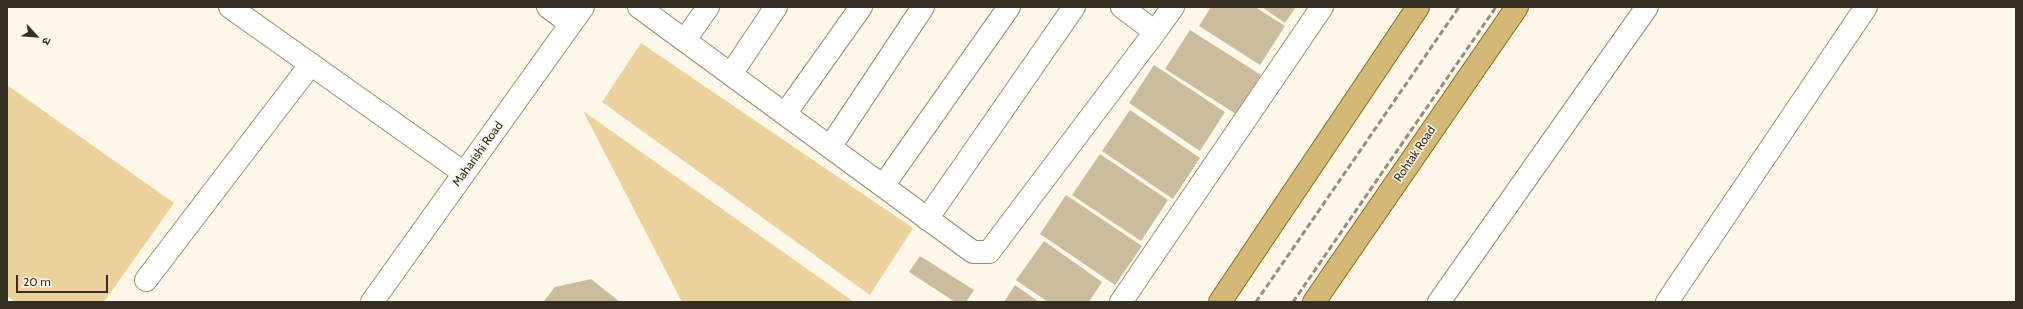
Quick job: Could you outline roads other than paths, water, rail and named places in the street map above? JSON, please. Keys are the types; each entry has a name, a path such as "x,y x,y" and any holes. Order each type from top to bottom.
{"main road":[{"path":"1220,302 1418,7"},
{"name":"Rohtak Road","path":"1314,302 1517,7"}],"street":[{"path":"230,7 464,173"},
{"path":"548,7 577,15"},
{"path":"639,7 973,252 989,252 1173,7"},
{"path":"685,40 708,7"},
{"path":"731,74 776,7"},
{"path":"785,114 861,7"},
{"path":"830,147 923,7"},
{"path":"883,186 1009,7"},
{"path":"927,219 1074,7"},
{"path":"1122,7 1155,32"},
{"path":"1120,302 1322,7"},
{"path":"1439,302 1646,7"},
{"path":"1667,302 1866,7"},
{"name":"Maharishi Road","path":"372,302 577,15"},
{"path":"146,280 311,64"}],"railway":[{"path":"1256,302 1459,7"},
{"path":"1293,302 1496,7"}]}
